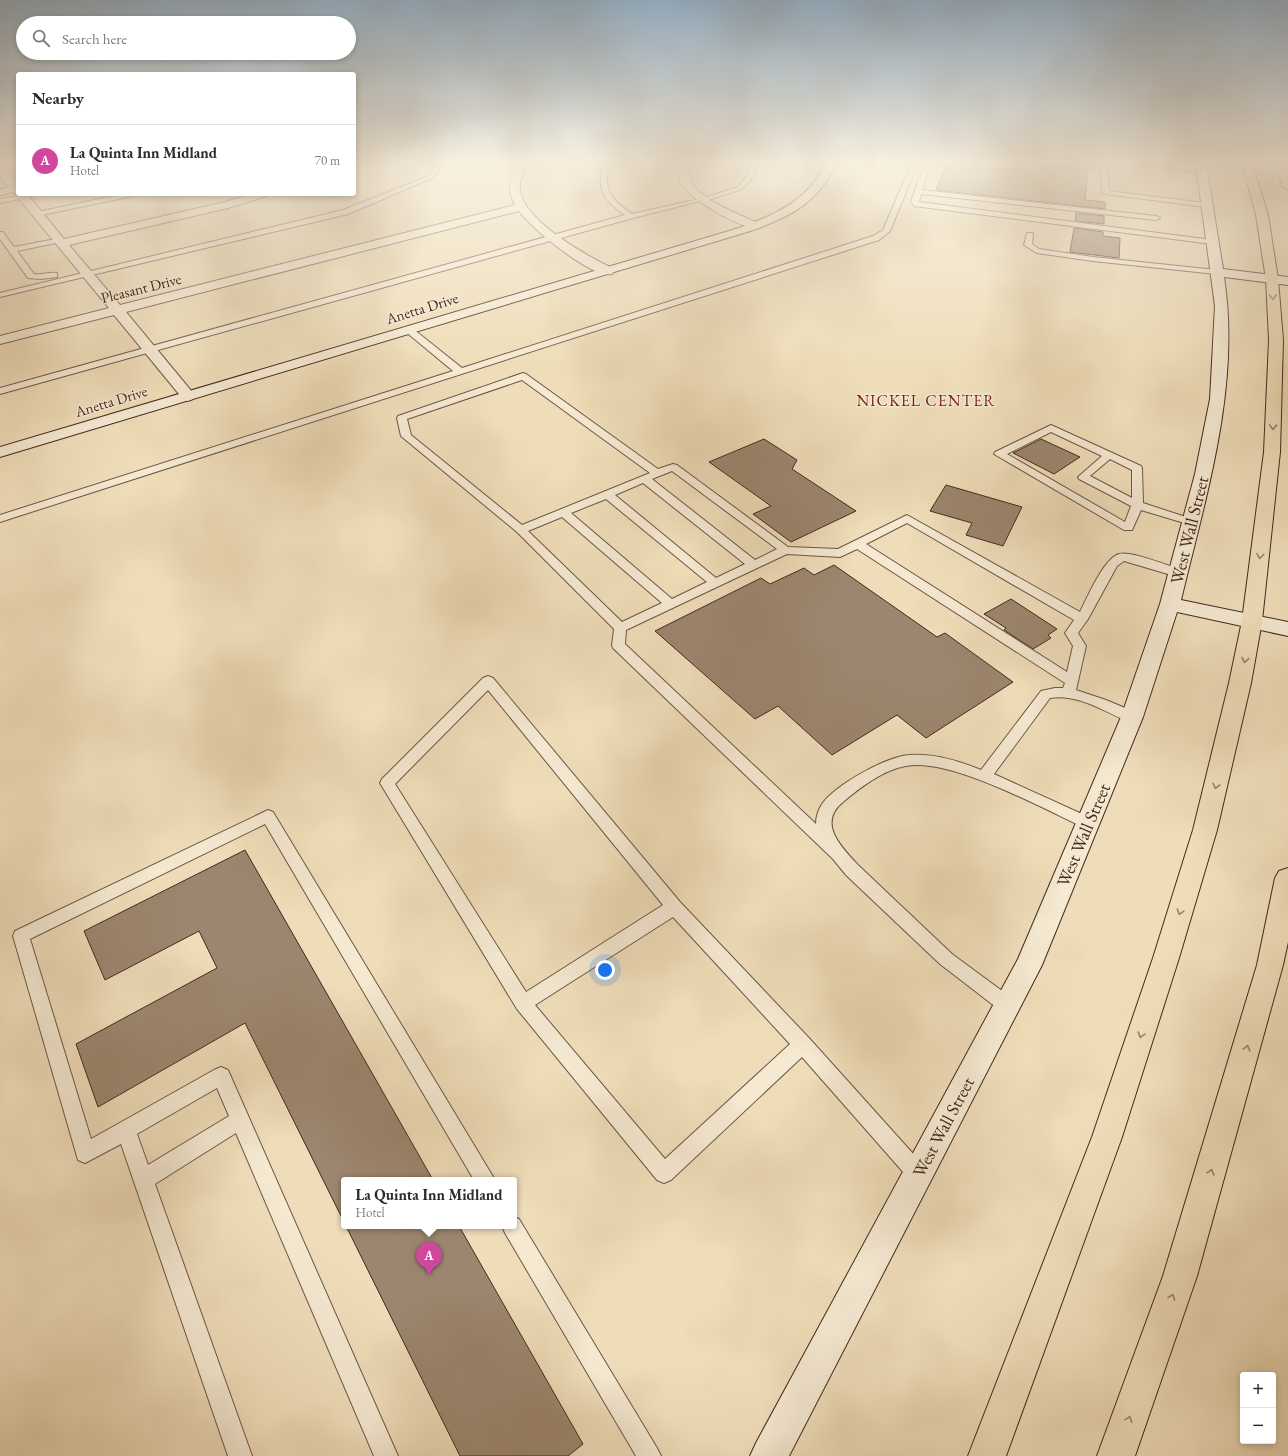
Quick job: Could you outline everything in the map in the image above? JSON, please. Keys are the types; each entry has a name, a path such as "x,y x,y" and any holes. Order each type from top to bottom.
{"main road":[{"path":"987,1456 1107,1137 1166,958 1205,830 1240,683 1252,621 1272,452 1276,340 1272,279 1264,231"},
{"path":"1116,1456 1180,1276 1270,965 1288,878"}],"street":[{"path":"51,231 188,396"},
{"path":"60,241 107,231"},
{"name":"Pleasant Drive","path":"0,340 428,231"},
{"path":"546,231 564,246 608,270"},
{"name":"Anetta Drive","path":"0,452 739,231"},
{"name":"West Wall Street","path":"769,1456 1028,965 1132,717 1170,604 1203,474 1218,398 1222,306 1210,231"},
{"path":"1216,272 1288,281"},
{"path":"1170,604 1288,629"}],"lane":[{"path":"0,295 85,271 262,231"},
{"path":"0,391 575,231"},
{"path":"0,519 876,238 885,231"},
{"path":"1187,231 1212,242"},
{"path":"0,234 31,276 41,277 85,271"},
{"path":"1030,235 1028,245 1037,251 1093,259 1216,272"},
{"path":"12,250 60,241"},
{"path":"409,330 461,372"},
{"path":"620,628 520,530 406,436 402,418 524,376 658,474"},
{"path":"1051,428 1109,455 1137,468 1137,505 1128,528 999,454 1051,428"},
{"path":"1061,490 1083,477 1109,455"},
{"path":"520,530 673,467 785,550"},
{"path":"1083,477 1137,505 1191,522"},
{"path":"645,479 754,565"},
{"path":"607,494 715,583"},
{"path":"564,513 670,604"},
{"path":"620,628 785,550 840,553 907,518 1082,619"},
{"path":"858,544 1070,687 1132,717"},
{"path":"1070,687 1080,646 1071,633 1082,619 1112,564 1121,557 1128,557 1178,573"},
{"path":"620,628 618,644 946,959 1008,1005"},
{"path":"803,1044 664,1173 523,1003 386,783 488,682 674,907 803,1044 918,1174"},
{"path":"984,777 1046,694 1070,687"},
{"path":"838,854 826,836 823,822 827,805 851,787 889,766 908,760 934,761 984,777 1088,823"},
{"path":"384,1455 221,1076 85,1153 21,936 268,816 483,1177"},
{"path":"523,1003 674,907"},
{"path":"143,1180 240,1120"},
{"path":"126,1130 240,1456"},
{"path":"514,1229 649,1456"}],"building":[{"path":"1074,231 1103,232 1103,236 1120,238 1119,258 1070,252"},
{"path":"764,439 797,460 792,469 856,511 791,542 753,514 771,506 709,462"},
{"path":"1041,439 1080,457 1054,474 1013,453"},
{"path":"946,485 1022,507 1003,546 966,535 972,523 930,511"},
{"path":"834,565 937,637 945,633 1013,682 926,738 897,715 832,755 778,706 755,719 655,631 761,578 770,584 804,568 814,575"},
{"path":"1011,599 1057,629 1048,635 1051,638 1033,649 1004,630 1006,628 984,614"},
{"path":"245,850 431,1177 341,1177 341,1216 245,1023 98,1107 76,1044 217,968 199,931 105,980 84,931"},
{"path":"347,1229 461,1229 583,1444 568,1456 460,1456"}],"place":[{"name":"La Quinta Inn Midland","path":"429,1275"}],"district":[{"name":"NICKEL CENTER","path":"926,400"}]}
